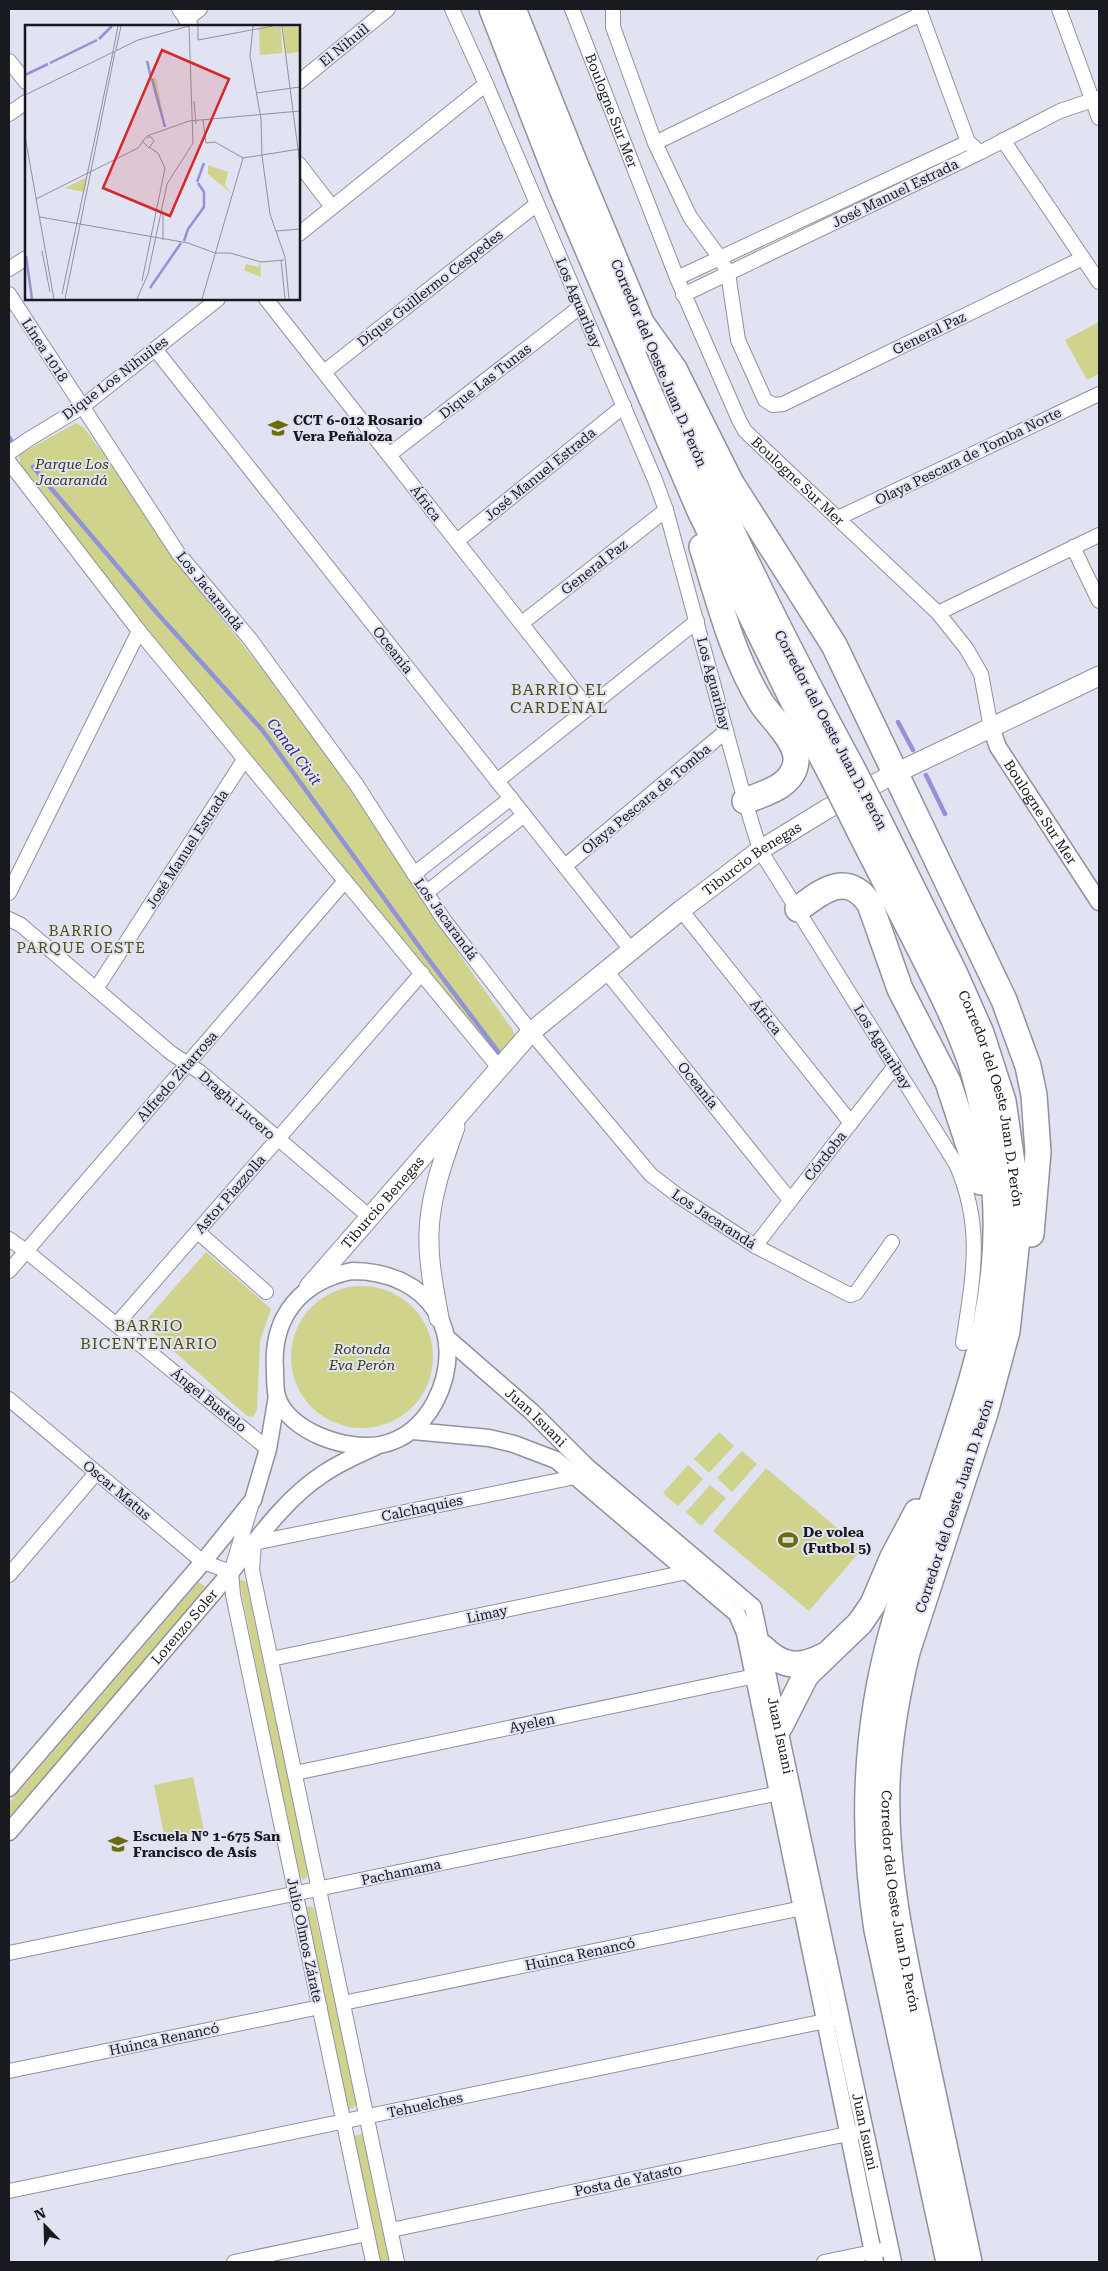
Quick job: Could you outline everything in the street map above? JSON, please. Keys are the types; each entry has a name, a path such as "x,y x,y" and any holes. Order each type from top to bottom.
{"highway":[{"name":"Corredor del Oeste Juan D. Perón","path":"492,9 562,190 662,426 718,551 962,989 981,1033 1003,1101 1018,1204 1017,1239 1007,1331 981,1351"},
{"name":"Corredor del Oeste Juan D. Perón","path":"513,9 574,164 642,324 737,544 779,632 842,773"},
{"path":"642,324 674,369 731,483 834,645 1004,1000 1028,1066 1034,1095 1038,1152 1036,1193 1030,1237 1007,1331"},
{"path":"662,426 732,643 744,671 762,704 795,750 796,761 793,773 786,782 745,801"},
{"name":"Corredor del Oeste Juan D. Perón","path":"868,823 952,1015 970,1063 985,1119 995,1194 995,1262 974,1411 898,1687 887,1782 888,1851 894,1900 969,2262"},
{"path":"798,909 816,895 836,886 852,886 863,894 870,904 900,989 948,1082 979,1170 995,1262"},
{"name":"Corredor del Oeste Juan D. Perón","path":"949,2262 878,1930 870,1884 866,1814 870,1746 878,1686 893,1628 952,1443 974,1411"},
{"path":"780,1726 806,1675 860,1623 873,1604 893,1557 952,1443"},
{"path":"763,1648 780,1660 793,1665 809,1663 829,1654"},
{"path":"942,2134 965,2194 983,2262"}],"main road":[{"name":"Tiburcio Benegas","path":"309,1287 458,1119 531,1032 681,910 760,850 826,809 896,773 1099,676"},
{"name":"Tiburcio Benegas","path":"439,1318 432,1278 429,1233 432,1200 458,1119"}],"street":[{"path":"185,18 200,9"},
{"name":"El Nihuil","path":"300,81 388,9"},
{"name":"Los Aguaribay","path":"452,9 624,406 666,510 760,850 956,1164 970,1201 974,1233 981,1351"},
{"name":"Boulogne Sur Mer","path":"572,9 676,278 745,431 938,613 966,648 981,674 991,728 998,747 1099,902"},
{"path":"1059,9 1096,100 1099,118"},
{"path":"612,10 613,27 655,143 690,217 728,272"},
{"path":"655,143 920,11 968,142 981,152"},
{"path":"9,61 25,81"},
{"path":"300,233 486,84"},
{"name":"José Manuel Estrada","path":"683,294 981,152 1060,110 1096,100"},
{"path":"9,114 25,103"},
{"path":"1003,140 1099,282"},
{"name":"José Manuel Estrada","path":"676,278 968,142"},
{"path":"300,165 332,207"},
{"name":"Dique Guillermo Cespedes","path":"324,372 537,204"},
{"name":"General Paz","path":"728,272 738,340 765,400 773,404 783,404 1083,258"},
{"path":"9,270 25,259"},
{"name":"Línea 1018","path":"9,294 82,407"},
{"name":"Dique Los Nihuiles","path":"9,453 82,407 217,300"},
{"name":"África","path":"267,300 587,707"},
{"name":"Dique Las Tunas","path":"389,455 580,307"},
{"name":"Oceanía","path":"155,349 631,950"},
{"name":"Olaya Pescara de Tomba Norte","path":"838,518 1099,394"},
{"name":"José Manuel Estrada","path":"457,541 624,406"},
{"name":"Los Jacarandá","path":"82,407 178,553 250,639 350,776 426,893 531,1032 651,1175 680,1198 755,1246 850,1295 856,1293 892,1242"},
{"path":"9,462 139,631 500,1069"},
{"name":"General Paz","path":"522,623 666,510"},
{"path":"938,613 1099,535"},
{"path":"1073,547 1099,601"},
{"path":"497,781 587,707 697,621"},
{"path":"9,893 139,631"},
{"name":"Olaya Pescara de Tomba","path":"565,866 726,731"},
{"name":"José Manuel Estrada","path":"96,989 244,760"},
{"path":"414,874 511,798"},
{"path":"426,893 524,815"},
{"name":"Alfredo Zitarrosa","path":"9,1271 344,881"},
{"name":"África","path":"681,910 851,1123"},
{"name":"Draghi Lucero","path":"9,919 21,926 171,1053 200,1072 371,1218"},
{"name":"Oceanía","path":"606,970 790,1200"},
{"name":"Astor Piazzolla","path":"116,1325 422,973"},
{"name":"Córdoba","path":"755,1246 895,1066"},
{"path":"198,1232 266,1292"},
{"name":"Ángel Bustelo","path":"9,1239 268,1449"},
{"path":"352,1271 382,1273 408,1284 421,1294 439,1318 448,1338 448,1365 442,1388 429,1413 413,1431 398,1440 379,1445 348,1444 321,1437 302,1426 288,1414 277,1396 275,1358 277,1337 282,1323 290,1309 309,1287 336,1274 352,1271"},
{"name":"Juan Isuani","path":"448,1338 532,1412 581,1471 687,1572 737,1614 780,1726 786,1792 833,2019 857,2132 891,2255"},
{"name":"Lorenzo Soler","path":"9,1788 203,1562 252,1502 268,1449 277,1396"},
{"name":"Oscar Matus","path":"9,1399 203,1562 231,1572"},
{"name":"Juan Isuani","path":"413,1431 489,1438 514,1444 581,1471 700,1562 753,1607 763,1648 761,1675 770,1752 786,1792"},
{"name":"Lorenzo Soler","path":"9,1832 254,1543 307,1485 334,1466 379,1445"},
{"name":"Calchaquies","path":"254,1543 581,1471"},
{"path":"9,1575 96,1473"},
{"name":"Julio Olmos Zárate","path":"252,1502 231,1572 233,1595 373,2262"},
{"name":"Julio Olmos Zárate","path":"254,1543 252,1570 398,2262"},
{"name":"Limay","path":"271,1658 687,1572 700,1562"},
{"name":"Ayelen","path":"295,1773 761,1675"},
{"path":"770,1752 780,1726"},
{"name":"Pachamama","path":"9,1953 786,1792"},
{"name":"Huinca Renancó","path":"343,2003 810,1907"},
{"name":"Huinca Renancó","path":"9,2071 320,2007"},
{"name":"Tehuelches","path":"9,2191 833,2019"},
{"name":"Juan Isuani","path":"857,2132 874,2257"},
{"name":"Posta de Yatasto","path":"391,2230 857,2132"},
{"path":"234,2262 367,2234"},
{"path":"824,2262 891,2255"}],"green space":[{"path":"1099,322 1099,374 1087,380 1065,340"},
{"name":"Parque Los Jacarandá","path":"76,423 83,427 105,456 175,560 310,729 459,954 512,1029 515,1035 503,1050 497,1052 494,1050 150,634 21,466 19,456 22,453"},
{"path":"206,1252 271,1309 260,1341 257,1409 253,1417 247,1416 150,1330 147,1319"},
{"name":"Rotonda Eva Perón","path":"362,1286 389,1292 401,1298 412,1307 421,1318 427,1330 433,1357 427,1384 421,1396 412,1407 401,1416 389,1422 362,1428 335,1422 323,1416 312,1407 303,1396 297,1384 291,1357 297,1330 303,1318 312,1307 323,1298 335,1292"},
{"path":"719,1432 734,1446 709,1473 694,1459"},
{"path":"742,1451 757,1464 732,1492 717,1478"},
{"path":"688,1465 703,1479 678,1506 663,1493"},
{"name":"De volea (Futbol 5)","path":"766,1468 862,1549 809,1611 713,1531"},
{"path":"710,1485 726,1498 701,1526 686,1512"},
{"path":"239,1580 246,1581 308,1872 307,1877 303,1880 298,1874"},
{"path":"199,1582 207,1588 9,1817 9,1803"},
{"path":"193,1777 204,1831 165,1839 154,1785"},
{"path":"310,1906 314,1909 357,2104 352,2109 348,2107 306,1911 306,1908"},
{"path":"362,2134 389,2262 380,2262 354,2136"}],"waterway":[{"name":"Canal Civit","path":"33,467 157,613 263,731 426,956 503,1058"},
{"path":"898,722 913,750"},
{"path":"926,775 945,814"}],"place":[{"name":"CCT 6-012 Rosario Vera Peñaloza","path":"278,428"},
{"name":"De volea (Futbol 5)","path":"788,1540"},
{"name":"Escuela N° 1-675 San Francisco de Asís","path":"118,1844"}],"district":[{"name":"BARRIO EL CARDENAL","path":"559,698"},
{"name":"BARRIO PARQUE OESTE","path":"81,940"},
{"name":"BARRIO BICENTENARIO","path":"149,1334"}]}
